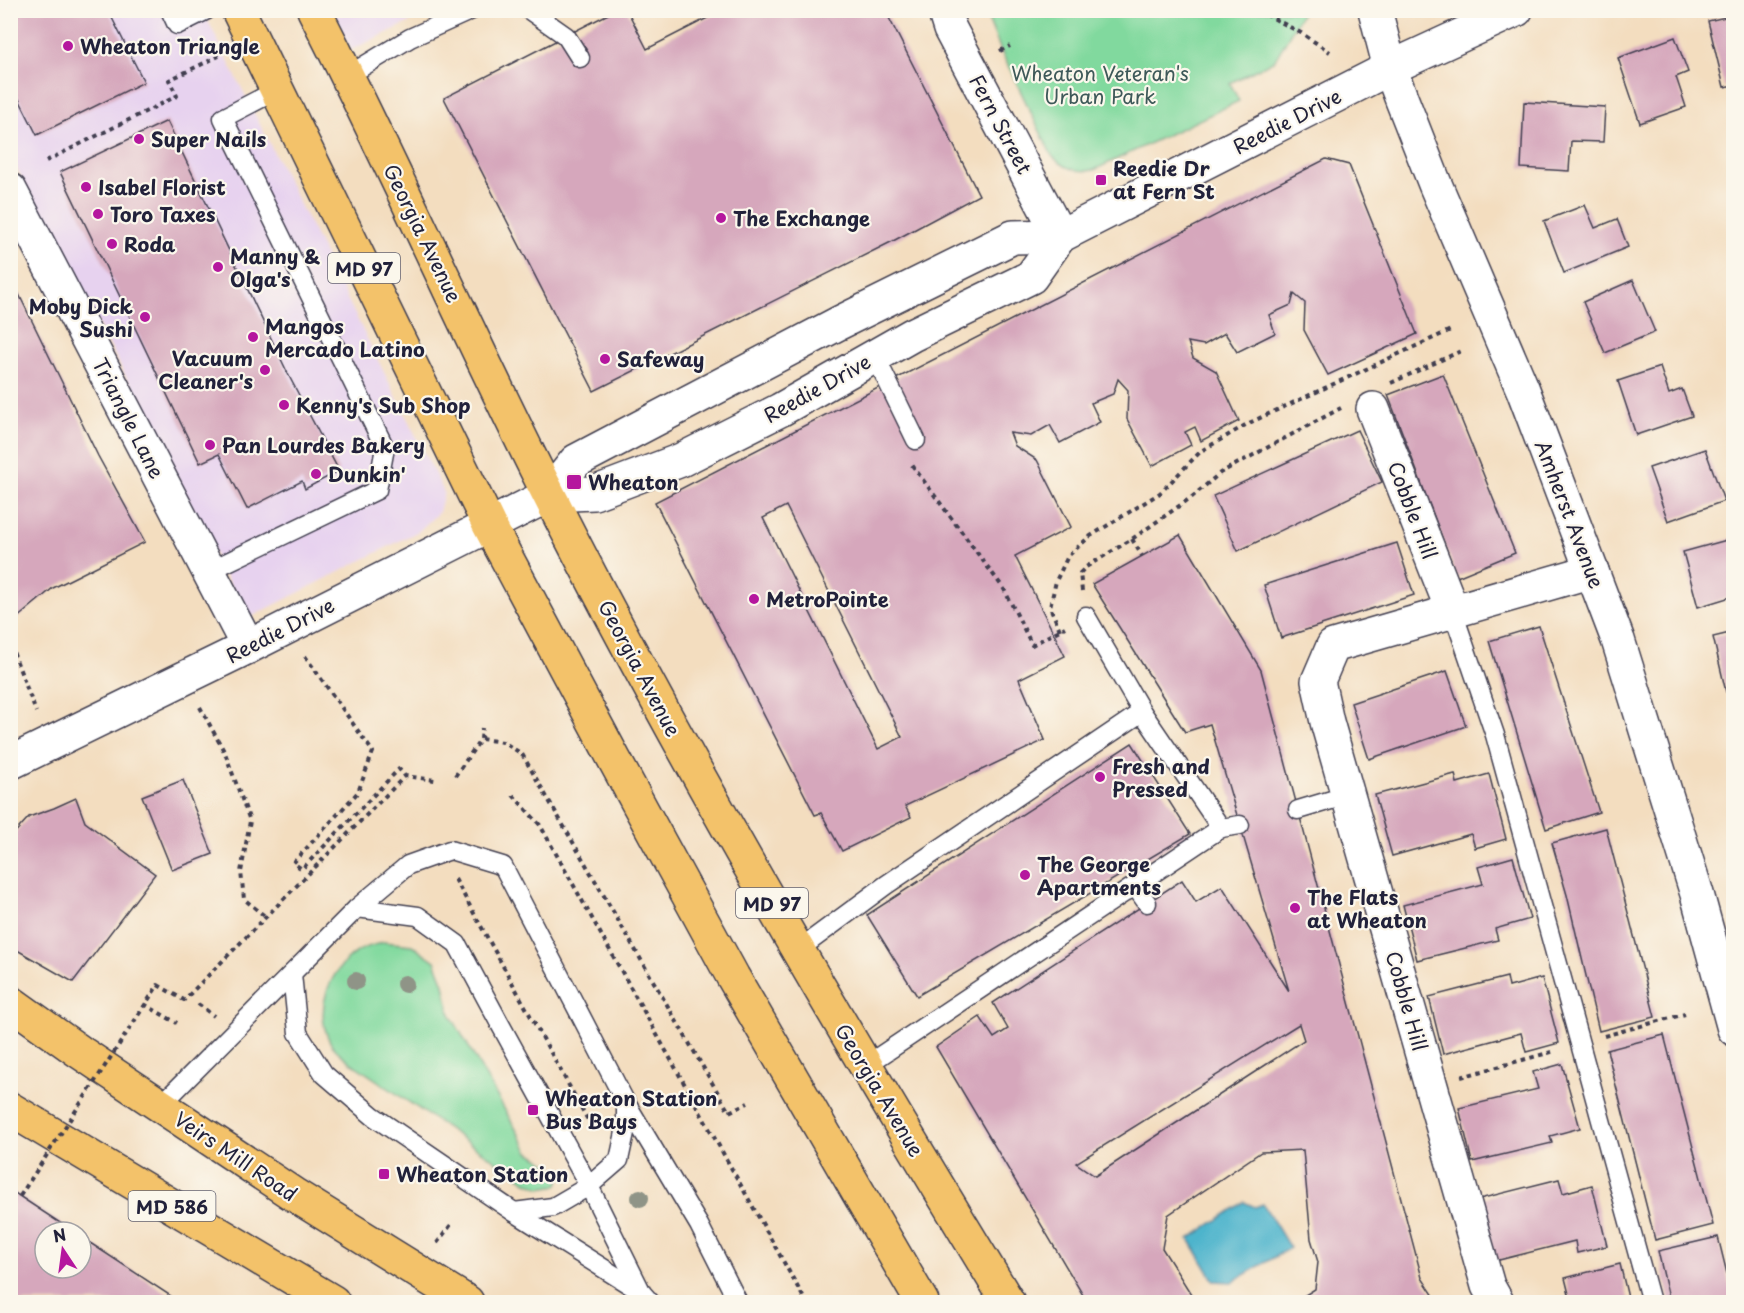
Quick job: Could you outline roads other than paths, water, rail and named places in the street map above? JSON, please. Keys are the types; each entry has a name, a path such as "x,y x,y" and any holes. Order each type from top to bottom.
{"main road":[{"name":"MD 97","path":"238,10 489,525 733,977 922,1302"},
{"name":"Georgia Avenue","path":"314,10 549,495 672,728 865,1066 1008,1302"},
{"name":"Veirs Mill Road","path":"10,1002 80,1052 293,1194 467,1302"},
{"name":"MD 586","path":"10,1109 333,1302"}],"street":[{"name":"Fern Street","path":"944,10 950,29 1060,236"},
{"name":"Amherst Avenue","path":"1375,10 1390,68 1435,184 1523,390 1618,640 1690,872 1734,1029"},
{"name":"Reedie Drive","path":"549,495 576,461 839,323 1013,237 1060,236 1390,68 1516,10"},
{"name":"Triangle Lane","path":"10,190 248,647"},
{"name":"Reedie Drive","path":"10,763 248,647 549,495 594,493 681,460 780,410 912,334 1031,277 1060,236"},
{"name":"Cobble Hill","path":"1370,399 1453,612"},
{"name":"Cobble Hill","path":"1497,1302 1488,1286 1327,722 1318,681 1333,646 1592,571"}],"lane":[{"path":"170,10 177,25 207,10"},
{"path":"347,76 410,38 472,10"},
{"path":"529,10 567,36 580,58"},
{"path":"208,571 377,490 385,448 223,118 277,90"},
{"path":"874,356 916,440"},
{"path":"1453,612 1495,735 1651,1302"},
{"path":"1086,616 1142,712 1221,828"},
{"path":"798,950 886,885 1142,712"},
{"path":"1298,810 1348,795"},
{"path":"865,1066 1221,828 1240,825"},
{"path":"161,1105 357,908 408,865 450,850 503,866 626,1103 699,1226 738,1302"},
{"path":"1135,886 1147,903"},
{"path":"357,908 418,916 458,944 589,1186 646,1298"},
{"path":"292,974 298,1033 324,1074 373,1116 646,1298"},
{"path":"514,1212 553,1207 589,1186 620,1160 626,1128 626,1103"}],"water":[{"path":"1244,1202 1255,1207 1263,1204 1290,1248 1232,1282 1214,1281 1189,1239"}],"place":[{"name":"Wheaton Triangle","path":"68,46"},
{"name":"Super Nails","path":"139,139"},
{"name":"Reedie Dr at Fern St","path":"1101,180"},
{"name":"Isabel Florist","path":"86,187"},
{"name":"Toro Taxes","path":"98,214"},
{"name":"The Exchange","path":"721,218"},
{"name":"Roda","path":"112,244"},
{"name":"Manny & Olga's","path":"218,267"},
{"name":"Moby Dick Sushi","path":"145,317"},
{"name":"Mangos Mercado Latino","path":"253,337"},
{"name":"Safeway","path":"605,359"},
{"name":"Vacuum Cleaner's","path":"265,370"},
{"name":"Kenny's Sub Shop","path":"284,405"},
{"name":"Pan Lourdes Bakery","path":"210,445"},
{"name":"Dunkin'","path":"316,474"},
{"name":"Wheaton","path":"574,482"},
{"name":"MetroPointe","path":"754,599"},
{"name":"Fresh and Pressed","path":"1100,777"},
{"name":"The George Apartments","path":"1025,875"},
{"name":"The Flats at Wheaton","path":"1295,908"},
{"name":"Wheaton Station Bus Bays","path":"533,1110"},
{"name":"Wheaton Station","path":"384,1174"}],"park label":[{"name":"Wheaton Veteran's Urban Park","path":"1100,84"}]}
